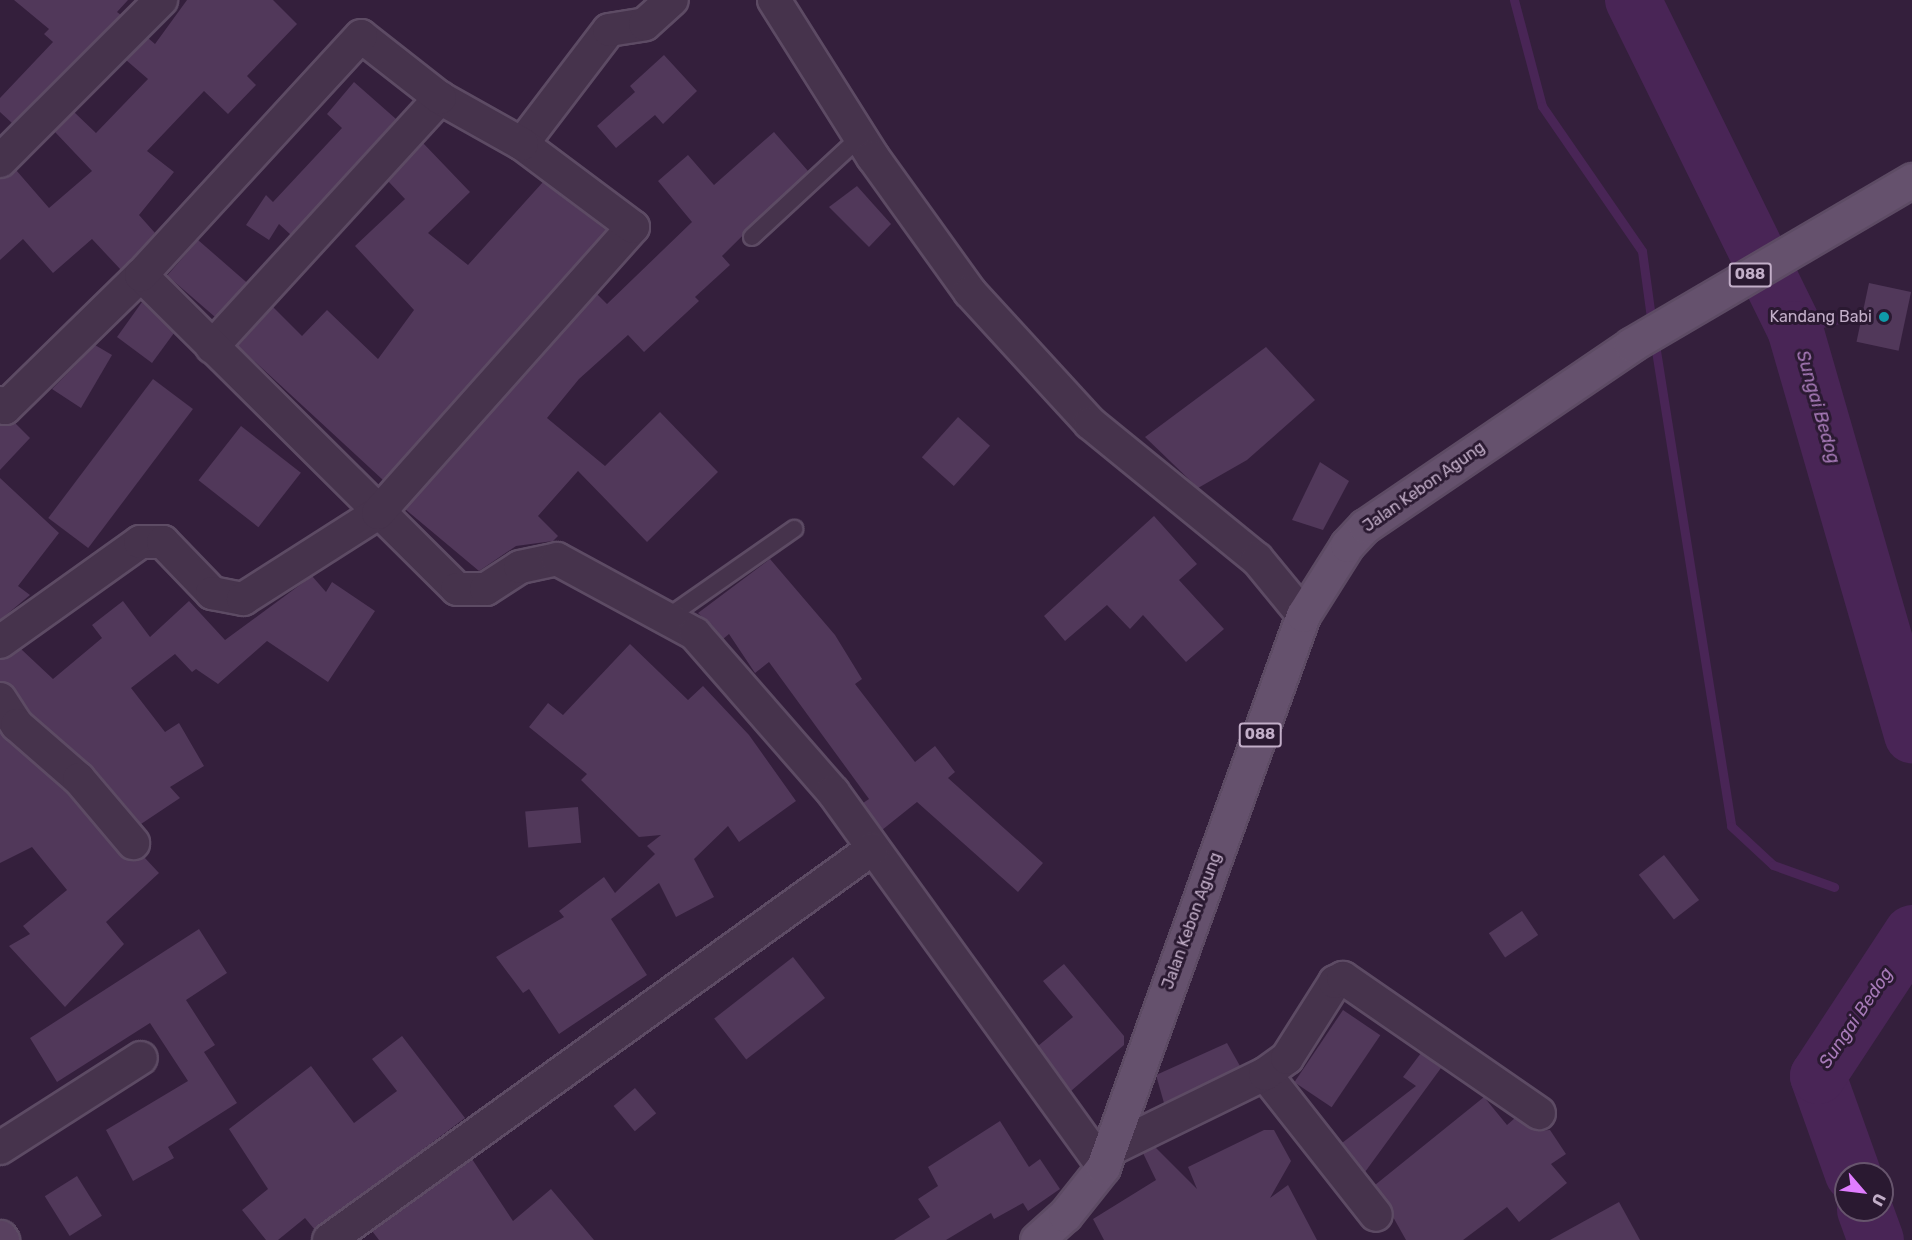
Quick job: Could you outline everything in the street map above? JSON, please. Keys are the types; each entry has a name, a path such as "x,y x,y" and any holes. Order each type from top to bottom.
{"main road":[{"name":"Jalan Kebon Agung","path":"1037,1240 1065,1215 1106,1159 1303,615 1365,526 1631,345 1912,180"}],"street":[{"path":"0,161 161,0"},
{"path":"522,144 609,30 645,24 672,0"},
{"path":"774,0 861,136 970,292 1090,423 1257,559 1303,615"},
{"path":"0,642 140,542 163,542 212,593 243,599 378,513 630,235 630,220 522,144 440,98 368,37 354,39 141,275 2,408"},
{"path":"212,347 440,98"},
{"path":"141,275 457,589 486,589 520,567 557,559 668,617 703,643 833,792 872,849 1106,1159 1265,1074 1287,1058 1335,982 1343,978 1539,1113"},
{"path":"0,699 17,725 79,779 133,843"},
{"path":"329,1240 363,1231 872,849"},
{"path":"0,1148 141,1058"},
{"path":"1265,1074 1376,1215"}],"lane":[{"path":"752,237 861,136"},
{"path":"668,617 794,529"}],"building":[{"path":"14,0 128,0 117,12 121,15 12,123 0,112 0,98 53,42 44,34 49,29"},
{"path":"187,0 273,0 297,24 247,76 256,85 228,114 204,91 147,151 174,172 139,215 155,233 121,270 92,239 53,273 23,239 0,260 0,178 16,170 49,208 92,171 55,132 74,112 96,133 148,79 126,60 148,38 155,44"},
{"path":"664,55 697,91 663,124 655,115 616,148 597,126 635,92 630,86"},
{"path":"354,82 396,119 291,235 279,224 269,240 246,225 266,195 273,202 342,128 327,114"},
{"path":"774,132 808,171 722,256 730,265 695,297 699,301 644,352 628,335 579,379 547,418 605,466 660,412 718,472 647,542 578,471 538,516 558,536 553,541 516,546 479,571 405,509 597,294 607,304 692,222 658,181 688,155 714,185"},
{"path":"423,143 470,192 428,233 468,265 543,182 606,230 383,480 238,346 273,307 302,336 327,310 378,359 414,310 355,246 405,199 388,181"},
{"path":"857,186 891,224 869,247 829,207"},
{"path":"198,240 247,283 216,318 167,275"},
{"name":"Kandang Babi","path":"1869,283 1911,292 1899,351 1857,342"},
{"path":"142,302 174,333 152,363 117,337"},
{"path":"95,345 112,355 81,408 52,389"},
{"path":"1266,347 1315,400 1247,460 1198,488 1145,437"},
{"path":"153,379 193,409 88,548 48,518"},
{"path":"958,417 990,446 954,486 922,457"},
{"path":"15,423 30,438 0,470 0,425"},
{"path":"241,426 301,473 258,527 199,480"},
{"path":"1320,462 1349,481 1323,530 1292,520"},
{"path":"0,478 59,533 18,586 30,595 0,620"},
{"path":"1154,516 1197,564 1179,580 1224,629 1186,662 1143,615 1130,629 1107,605 1065,641 1044,616"},
{"path":"770,559 835,635 862,679 855,684 915,762 935,746 955,772 948,778 1043,863 1018,892 917,802 882,830 863,803 869,799 769,662 755,673 729,634 723,639 698,613"},
{"path":"312,576 326,592 332,582 375,611 328,682 267,641 218,684 196,669 192,672 175,654 131,688 165,732 179,723 204,766 170,787 180,798 141,824 93,767 31,713 15,689 0,681 0,660 21,649 53,679 102,638 92,625 123,601 150,637 189,601 225,640"},
{"path":"630,644 688,700 703,686 749,735 796,801 739,842 728,826 694,859 714,897 676,917 659,883 611,919 647,975 559,1034 529,989 523,993 496,957 564,917 559,911 604,877 615,893 655,854 647,846 661,835 639,837 581,780 587,774 529,727 548,703 563,715"},
{"path":"0,732 66,792 120,855 136,861 144,857 159,873 106,922 124,944 65,1007 9,946 30,934 23,926 67,890 32,847 0,863"},
{"path":"578,807 581,843 528,847 525,812"},
{"path":"1664,855 1699,900 1674,920 1639,875"},
{"path":"1522,911 1538,935 1505,957 1489,933"},
{"path":"199,929 227,973 186,1000 215,1045 204,1052 237,1103 168,1147 174,1158 133,1181 106,1130 188,1081 150,1023 57,1082 30,1038"},
{"path":"793,957 825,998 746,1060 714,1019"},
{"path":"1064,964 1124,1036 1124,1045 1071,1091 1038,1046 1073,1017 1043,981"},
{"path":"1343,1010 1380,1035 1332,1107 1294,1082"},
{"path":"402,1036 465,1118 315,1230 305,1218 278,1240 266,1240 242,1210 268,1189 229,1129 311,1066 354,1123 397,1091 372,1059"},
{"path":"1227,1043 1240,1066 1164,1103 1156,1075"},
{"path":"1421,1053 1441,1068 1365,1172 1342,1143 1416,1086 1403,1077"},
{"path":"635,1088 656,1113 635,1131 614,1106"},
{"path":"1484,1097 1507,1125 1515,1118 1537,1131 1550,1130 1566,1154 1551,1164 1567,1183 1519,1222 1507,1207 1463,1240 1406,1240 1375,1185"},
{"path":"1000,1121 1029,1167 1040,1159 1060,1189 1028,1211 1023,1203 994,1219 991,1213 946,1240 894,1240 930,1217 918,1199 938,1186 928,1167"},
{"path":"1264,1130 1274,1130 1291,1161 1270,1198 1288,1185 1317,1240 1104,1240 1093,1219 1156,1180 1143,1153 1155,1147 1197,1189 1188,1167"},
{"path":"472,1159 513,1221 551,1189 594,1240 379,1240 372,1231"},
{"path":"77,1176 102,1216 70,1236 45,1196"},
{"path":"1619,1202 1640,1240 1550,1240"}],"waterway":[{"path":"1514,0 1542,106 1642,251 1652,325"},
{"name":"Sungai Bedog","path":"1633,0 1795,329 1912,735"},
{"name":"Sungai Bedog","path":"1635,7 1640,0"},
{"path":"1795,329 1874,311"},
{"path":"1654,338 1731,826 1773,865 1834,887"},
{"name":"Sungai Bedog","path":"1849,1162 1818,1076 1912,933"},
{"name":"Sungai Bedog","path":"1869,1222 1876,1240"}],"place":[{"name":"Kandang Babi","path":"1884,317"}]}
